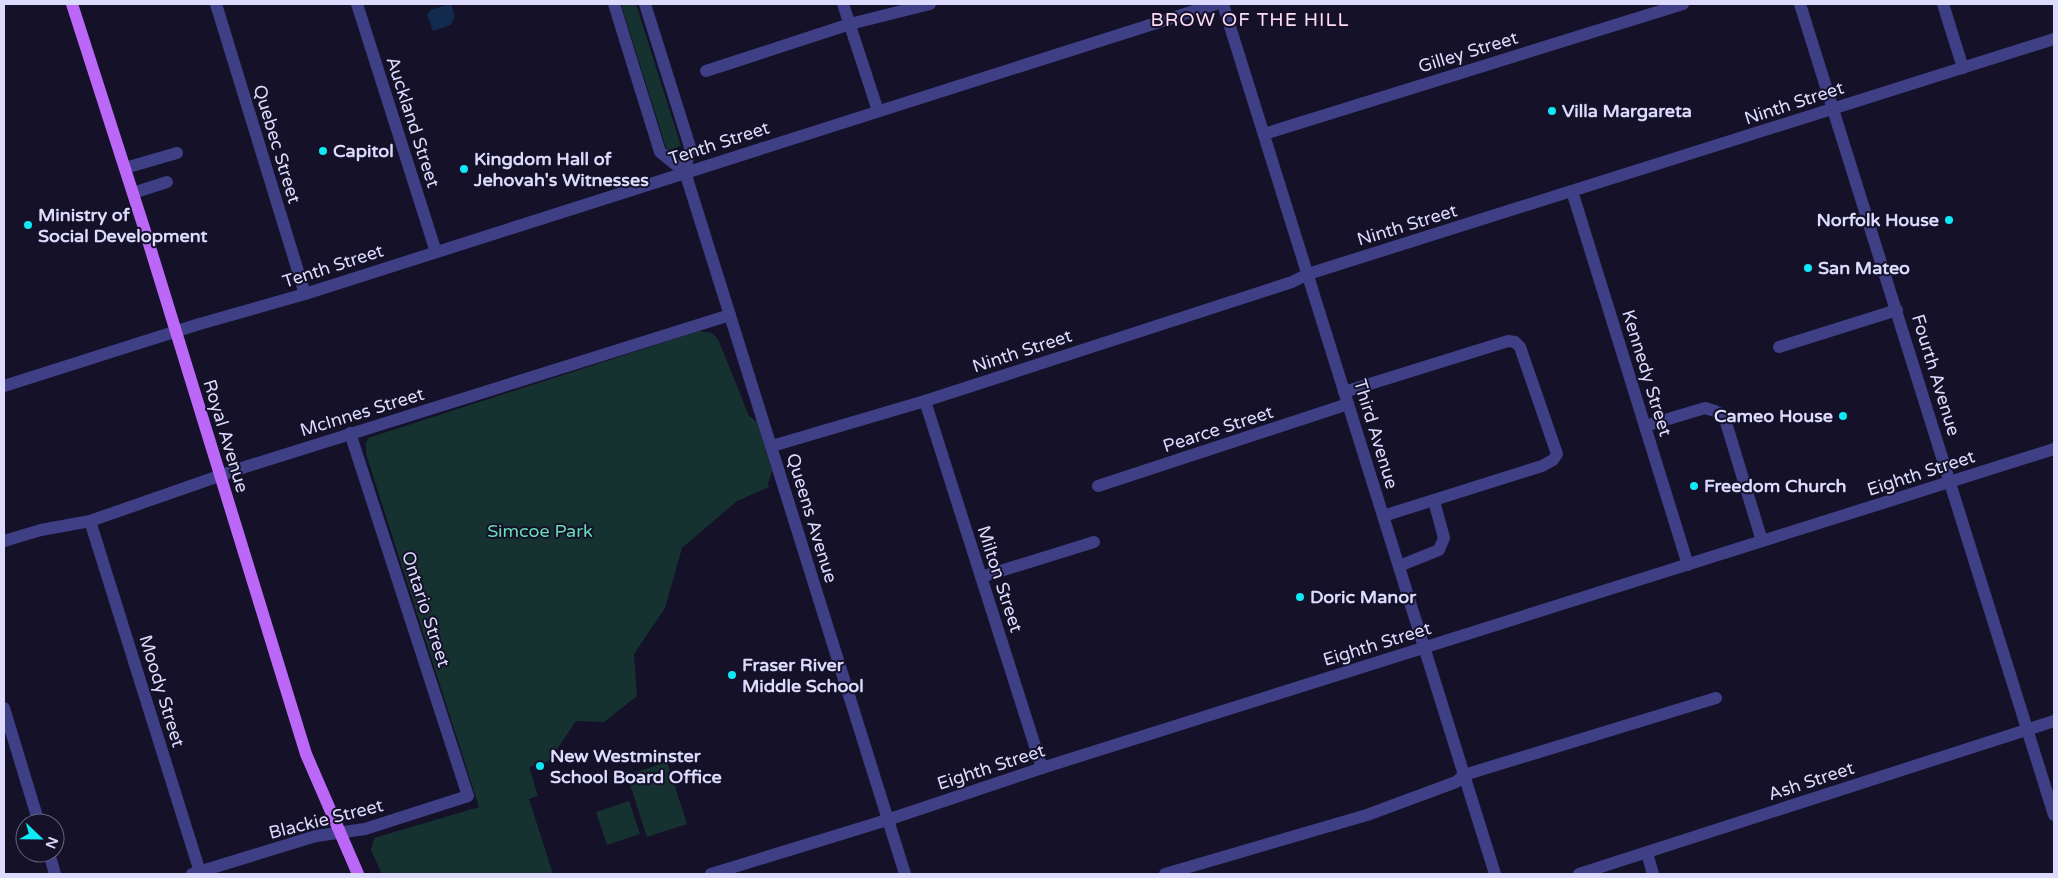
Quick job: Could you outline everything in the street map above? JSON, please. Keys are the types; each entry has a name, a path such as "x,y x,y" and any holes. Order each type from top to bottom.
{"main road":[{"name":"Royal Avenue","path":"72,4 133,193 306,754 358,874"}],"street":[{"name":"Quebec Street","path":"216,4 305,294"},
{"name":"Auckland Street","path":"357,4 436,252"},
{"path":"614,4 660,152 685,172"},
{"name":"Queens Avenue","path":"645,4 690,147 685,172 905,874"},
{"path":"842,4 878,111"},
{"path":"706,71 850,24 930,4"},
{"name":"Tenth Street","path":"4,386 176,331 305,294 1216,4"},
{"name":"Third Avenue","path":"1223,4 1495,874"},
{"name":"Gilley Street","path":"1264,134 1683,4"},
{"name":"Fourth Avenue","path":"1800,4 2054,815"},
{"path":"1943,4 1963,68"},
{"name":"Ninth Street","path":"772,446 924,401 1292,282 1308,274 2054,39"},
{"path":"125,168 177,153"},
{"path":"133,193 168,182"},
{"name":"Kennedy Street","path":"1572,192 1688,564"},
{"path":"1779,347 1897,310"},
{"name":"McInnes Street","path":"4,541 41,530 90,521 350,433 730,314"},
{"name":"Pearce Street","path":"1098,486 1508,342 1515,342 1520,347 1557,454 1553,460 1542,466 1434,501"},
{"name":"Milton Street","path":"924,401 1042,768"},
{"path":"1645,426 1705,408 1716,411 1724,416 1762,541"},
{"name":"Ontario Street","path":"350,433 468,796"},
{"name":"Eighth Street","path":"711,874 887,820 1042,768 2054,449"},
{"path":"1383,516 1434,501 1444,538 1439,550 1399,566"},
{"name":"Moody Street","path":"90,521 196,873"},
{"path":"981,577 1094,542"},
{"path":"1165,874 1367,815 1456,782 1464,775 1716,698"},
{"path":"4,708 37,813"},
{"name":"Ash Street","path":"1579,874 2054,721"},
{"name":"Blackie Street","path":"196,873 316,836 365,829 468,796"},
{"path":"1647,853 1653,874"}],"green space":[{"path":"621,4 636,4 681,146 667,151"},
{"name":"Simcoe Park","path":"699,331 712,333 718,339 749,416 757,422 772,471 768,484 769,487 737,501 682,548 665,608 634,654 637,696 604,722 576,721 549,761 529,767 538,796 529,799 553,874 382,874 371,850 374,838 479,807 366,454 368,438"},
{"path":"667,762 687,824 647,837 627,775"},
{"path":"629,801 640,834 607,845 596,812"}],"water":[{"path":"451,4 455,16 451,25 433,31 427,15 430,10"}],"place":[{"name":"Villa Margareta","path":"1552,111"},
{"name":"Capitol","path":"323,151"},
{"name":"Kingdom Hall of Jehovah's Witnesses","path":"464,169"},
{"name":"Norfolk House","path":"1949,220"},
{"name":"Ministry of Social Development","path":"28,225"},
{"name":"San Mateo","path":"1808,268"},
{"name":"Cameo House","path":"1843,416"},
{"name":"Freedom Church","path":"1694,486"},
{"name":"Doric Manor","path":"1300,597"},
{"name":"Fraser River Middle School","path":"732,675"},
{"name":"New Westminster School Board Office","path":"540,766"}],"district":[{"name":"BROW OF THE HILL","path":"1250,20"}]}
